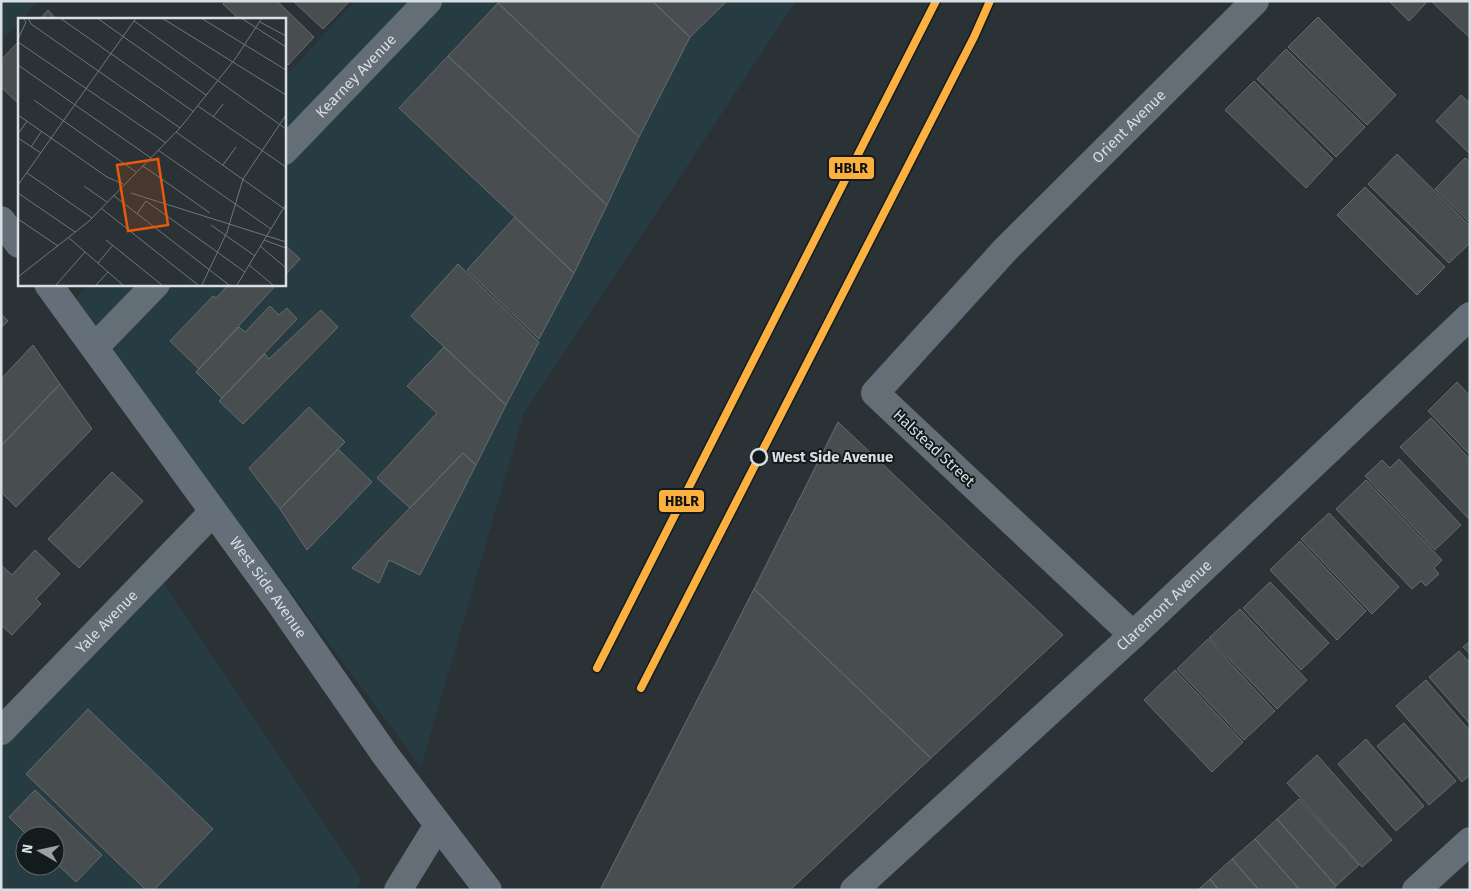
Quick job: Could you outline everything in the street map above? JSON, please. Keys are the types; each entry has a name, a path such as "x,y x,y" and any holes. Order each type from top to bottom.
{"main road":[{"path":"1,220 18,243"},
{"name":"West Side Avenue","path":"49,285 283,606 386,756 488,890"}],"street":[{"name":"Kearney Avenue","path":"285,150 428,1"},
{"name":"Orient Avenue","path":"1005,250 1255,1"},
{"name":"Halstead Street","path":"1005,250 875,393 1134,635"},
{"path":"95,347 155,285"},
{"name":"Claremont Avenue","path":"854,890 1134,635 1470,316"},
{"name":"Yale Avenue","path":"1,731 213,512"},
{"path":"398,890 438,825"},
{"path":"1416,890 1470,841"}],"shaded area":[{"path":"1,1 38,1 23,18 18,18 18,23 1,41"},
{"path":"355,1 796,1 524,413 421,767 74,301 90,285 285,285 285,77"},
{"path":"154,569 362,880 356,890 1,890 1,728"}],"building":[{"path":"225,1 277,1 314,37 288,65 285,62 285,18 238,18 223,4"},
{"path":"293,1 348,1 349,2 323,29"},
{"path":"500,1 652,1 690,37 639,137 498,3"},
{"path":"652,1 727,1 690,37"},
{"path":"1389,1 1428,1 1409,21"},
{"path":"1431,1 1470,1 1470,38"},
{"path":"498,3 639,137 607,205 448,56"},
{"path":"48,10 55,18 41,18"},
{"path":"1318,17 1396,95 1367,125 1288,47"},
{"path":"18,42 18,103 1,87 1,60"},
{"path":"1286,49 1365,127 1336,157 1257,79"},
{"path":"448,56 607,205 574,273 399,108"},
{"path":"1254,81 1333,159 1306,188 1225,110"},
{"path":"1461,95 1470,103 1470,154 1436,121"},
{"path":"1397,154 1470,226 1470,243 1449,263 1368,184"},
{"path":"1465,158 1470,162 1470,223 1435,189"},
{"path":"1365,187 1445,267 1417,295 1337,215"},
{"path":"515,217 574,273 539,339 467,270"},
{"path":"285,245 300,259 285,275"},
{"path":"458,264 539,342 506,405 411,316"},
{"path":"228,285 276,285 199,369 170,341 213,296 216,298"},
{"path":"270,306 279,315 287,308 297,319 222,398 196,372 239,327 245,332"},
{"path":"321,310 338,327 243,424 219,401 265,354 269,359"},
{"path":"1,314 8,321 1,328"},
{"path":"33,345 60,384 1,446 1,379"},
{"path":"444,347 506,405 476,465 463,453 410,508 377,478 437,413 407,386"},
{"path":"1457,382 1470,396 1470,455 1428,411"},
{"path":"60,384 92,429 16,507 1,492 1,446"},
{"path":"309,407 345,442 280,509 249,468"},
{"path":"1431,418 1470,459 1470,520 1400,447"},
{"path":"838,422 1063,635 931,758 754,589"},
{"path":"338,449 372,482 307,550 280,509"},
{"path":"463,453 476,465 420,575 389,560 379,583 352,568"},
{"path":"1399,459 1461,525 1435,550 1365,476 1382,460 1390,468"},
{"path":"112,472 143,501 79,568 48,539"},
{"path":"1366,480 1442,560 1434,568 1439,574 1426,586 1421,581 1412,589 1336,509"},
{"path":"1329,513 1399,587 1372,614 1301,539"},
{"path":"1300,541 1366,611 1337,640 1270,570"},
{"path":"35,550 60,574 36,599 41,604 12,635 1,625 1,565 12,575"},
{"path":"1270,582 1329,643 1301,670 1243,608"},
{"path":"754,589 931,758 790,890 600,890"},
{"path":"1240,609 1307,680 1277,709 1209,638"},
{"path":"1208,639 1275,711 1244,740 1177,669"},
{"path":"1470,641 1470,654 1463,647"},
{"path":"1459,651 1470,663 1470,724 1429,677"},
{"path":"1175,670 1243,742 1212,772 1144,700"},
{"path":"1426,680 1470,731 1470,775 1462,782 1396,706"},
{"path":"88,709 213,829 154,890 146,890 26,774"},
{"path":"1404,723 1456,781 1429,805 1377,746"},
{"path":"1366,739 1424,806 1396,831 1338,764"},
{"path":"1317,755 1392,840 1362,867 1287,783"},
{"path":"35,790 102,855 76,882 65,872 65,826 18,826 9,817"},
{"path":"1299,799 1359,865 1336,886 1277,819"},
{"path":"1277,819 1336,886 1332,890 1300,890 1255,839"},
{"path":"1255,839 1300,890 1259,890 1232,859"},
{"path":"1232,859 1259,890 1219,890 1210,879"},
{"path":"1210,879 1219,890 1198,890"}],"transit line":[{"name":"HBLR","path":"597,668 936,1"},
{"name":"HBLR","path":"641,688 974,37 990,1"}],"place":[{"name":"West Side Avenue","path":"759,457"}]}
